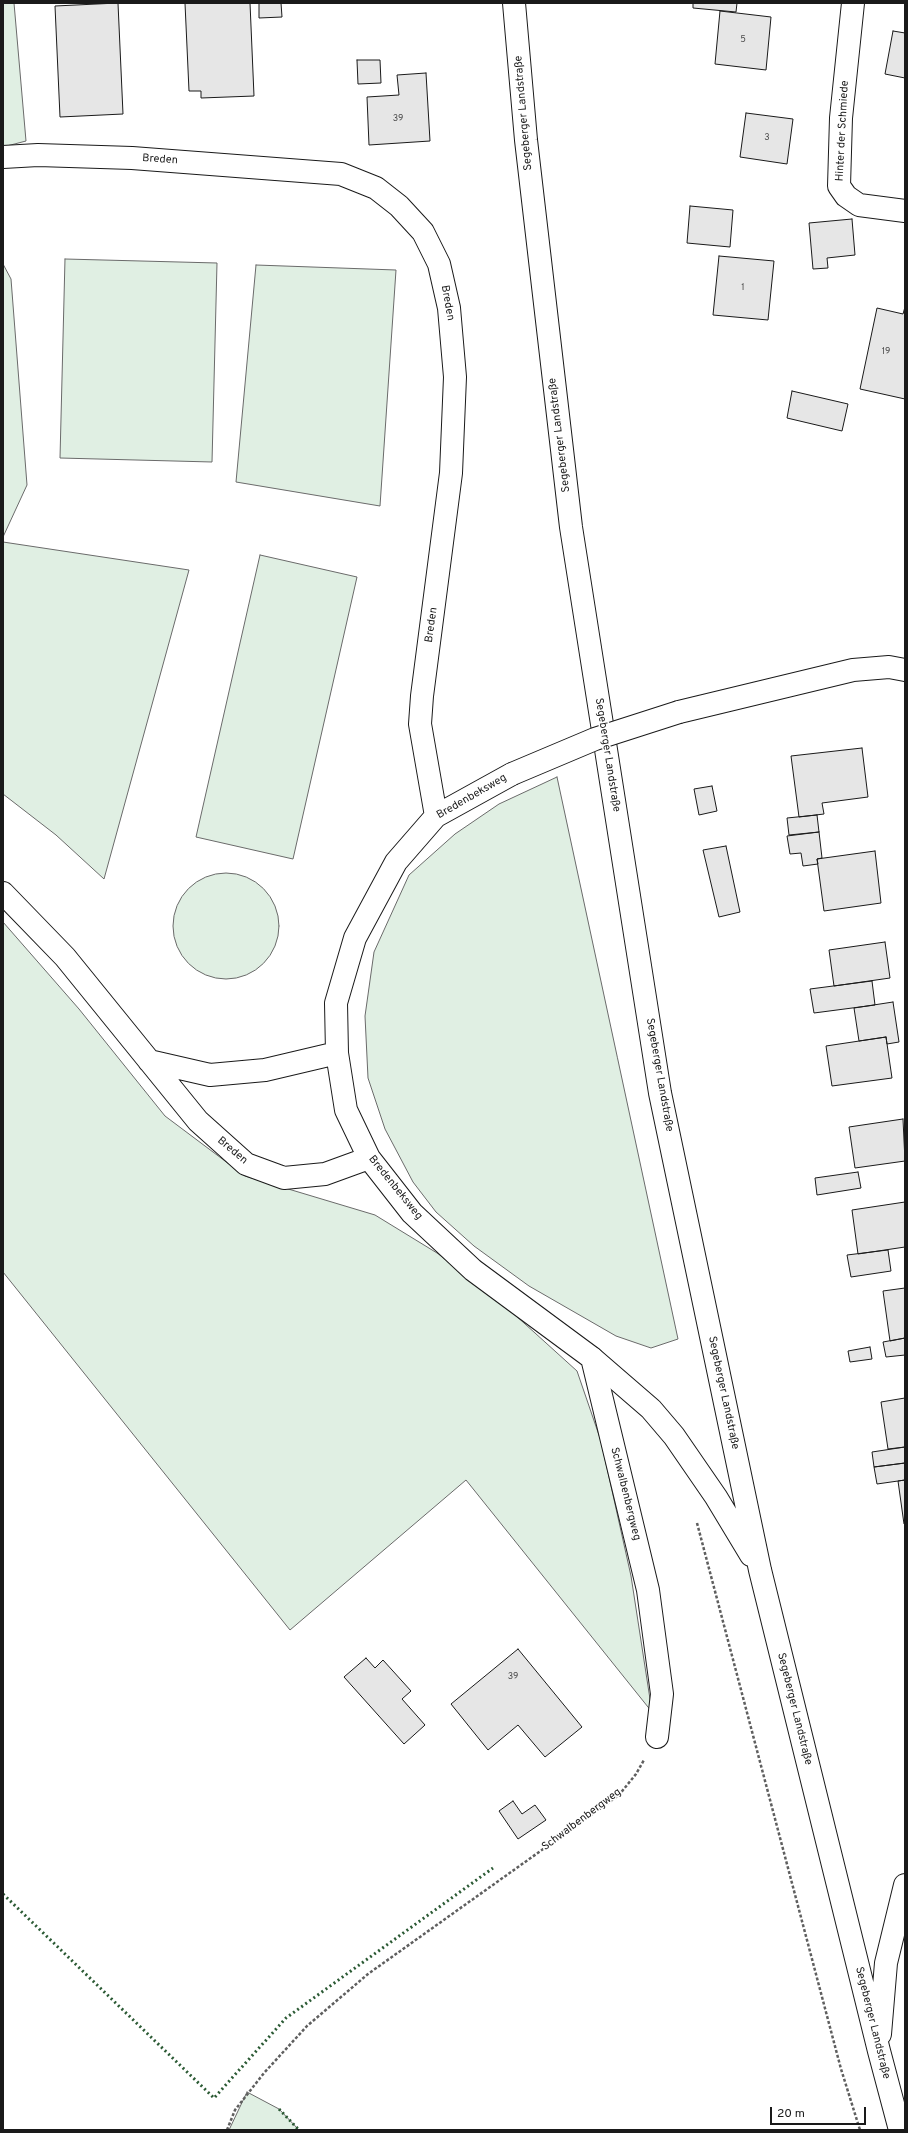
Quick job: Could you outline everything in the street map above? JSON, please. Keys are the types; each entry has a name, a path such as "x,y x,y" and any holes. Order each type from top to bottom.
{"street":[{"name":"Segeberger Landstraße","path":"514,3 526,140 571,527 660,1093 760,1570 879,2051 900,2130"},
{"name":"Hinter der Schmiede","path":"853,3 841,118 839,186 846,196 859,205 905,210"},
{"name":"Breden","path":"3,157 38,156 132,158 341,174 376,188 399,206 423,232 439,264 449,308 455,377 452,472 422,696 420,724 436,816"},
{"name":"Bredenbeksweg","path":"760,1570 716,1497 674,1436 651,1409 592,1358 473,1270 412,1213 369,1158 346,1110 337,1053 336,1003 355,938 396,862 436,816 512,774 595,739 679,712 853,670 889,667 905,670"},
{"name":"Breden","path":"3,893 65,956 198,1121 246,1164 284,1178 325,1174 369,1158"},
{"path":"149,1061 210,1075 265,1070 337,1053"},
{"name":"Schwalbenbergweg","path":"592,1358 648,1590 662,1694 656,1737"},
{"path":"879,2051 886,1963 905,1884"}],"path":[{"path":"696,1521 841,2069 860,2130"},
{"name":"Schwalbenbergweg","path":"227,2130 235,2110 264,2072 307,2026 368,1974 619,1795 636,1774 656,1737"}],"green space":[{"path":"3,3 14,3 26,141 3,147"},
{"path":"65,259 217,263 212,462 60,458"},
{"path":"3,264 11,279 27,485 3,537"},
{"path":"256,265 396,270 380,506 236,482"},
{"path":"3,542 189,570 104,879 56,835 3,794"},
{"path":"260,555 357,577 293,859 196,837"},
{"path":"557,777 678,1339 651,1348 616,1336 529,1286 474,1246 436,1212 413,1182 385,1129 368,1078 365,1016 374,952 409,875 455,834 499,804"},
{"path":"226,873 246,877 264,888 275,906 279,926 275,946 264,964 246,975 226,979 206,975 188,964 177,946 173,926 177,906 188,888 206,877"},
{"path":"3,922 79,1009 165,1116 245,1176 375,1215 437,1253 493,1295 577,1371 601,1441 631,1576 652,1712 466,1480 290,1630 3,1272"},
{"path":"247,2092 279,2109 299,2130 229,2130"}],"building":[{"path":"118,3 123,114 60,117 55,6"},
{"path":"185,3 250,3 254,96 201,98 201,91 189,91"},
{"path":"259,3 281,3 282,17 259,18"},
{"path":"693,3 737,3 736,12 693,8"},
{"path":"720,11 771,17 766,70 715,64"},
{"path":"893,31 905,33 905,78 885,74"},
{"path":"357,60 380,60 381,83 358,84"},
{"path":"426,73 430,141 369,145 367,97 399,95 397,75"},
{"path":"746,113 793,119 787,164 740,157"},
{"path":"690,206 733,210 730,247 687,243"},
{"path":"852,219 855,255 827,258 828,268 813,269 809,223"},
{"path":"719,256 774,261 768,320 713,315"},
{"path":"905,307 905,399 860,389 877,308 903,314"},
{"path":"792,391 848,404 842,431 787,418"},
{"path":"862,748 868,797 822,803 824,814 799,817 791,756"},
{"path":"712,786 717,811 699,815 694,789"},
{"path":"817,815 819,832 789,835 787,818"},
{"path":"819,832 822,858 817,859 818,864 803,866 801,853 790,854 787,836"},
{"path":"726,846 740,912 719,917 703,850"},
{"path":"875,851 881,903 824,911 817,859"},
{"path":"885,942 890,978 834,986 829,950"},
{"path":"872,981 875,1005 814,1013 810,989"},
{"path":"893,1002 899,1042 887,1044 886,1037 859,1041 854,1008"},
{"path":"886,1037 892,1078 832,1086 826,1046"},
{"path":"903,1119 905,1161 855,1168 849,1127"},
{"path":"858,1172 861,1188 817,1195 815,1178"},
{"path":"905,1202 905,1247 858,1254 852,1210"},
{"path":"888,1250 891,1271 851,1277 847,1255"},
{"path":"905,1288 905,1338 890,1341 883,1291"},
{"path":"905,1338 905,1355 886,1357 883,1342"},
{"path":"870,1347 872,1359 850,1362 848,1351"},
{"path":"905,1398 905,1447 888,1449 881,1402"},
{"path":"905,1447 905,1463 874,1467 872,1452"},
{"path":"905,1463 905,1480 877,1484 874,1467"},
{"path":"905,1480 905,1524 904,1524 898,1481"},
{"path":"518,1649 582,1727 545,1757 518,1725 488,1750 451,1704"},
{"path":"366,1658 375,1668 383,1660 411,1691 402,1699 425,1725 404,1744 344,1677"},
{"path":"513,1801 522,1814 535,1805 546,1820 518,1839 499,1811"}],"hedge":[{"path":"3,1894 214,2098 286,2018 493,1868"},
{"path":"279,2109 299,2130"}]}
